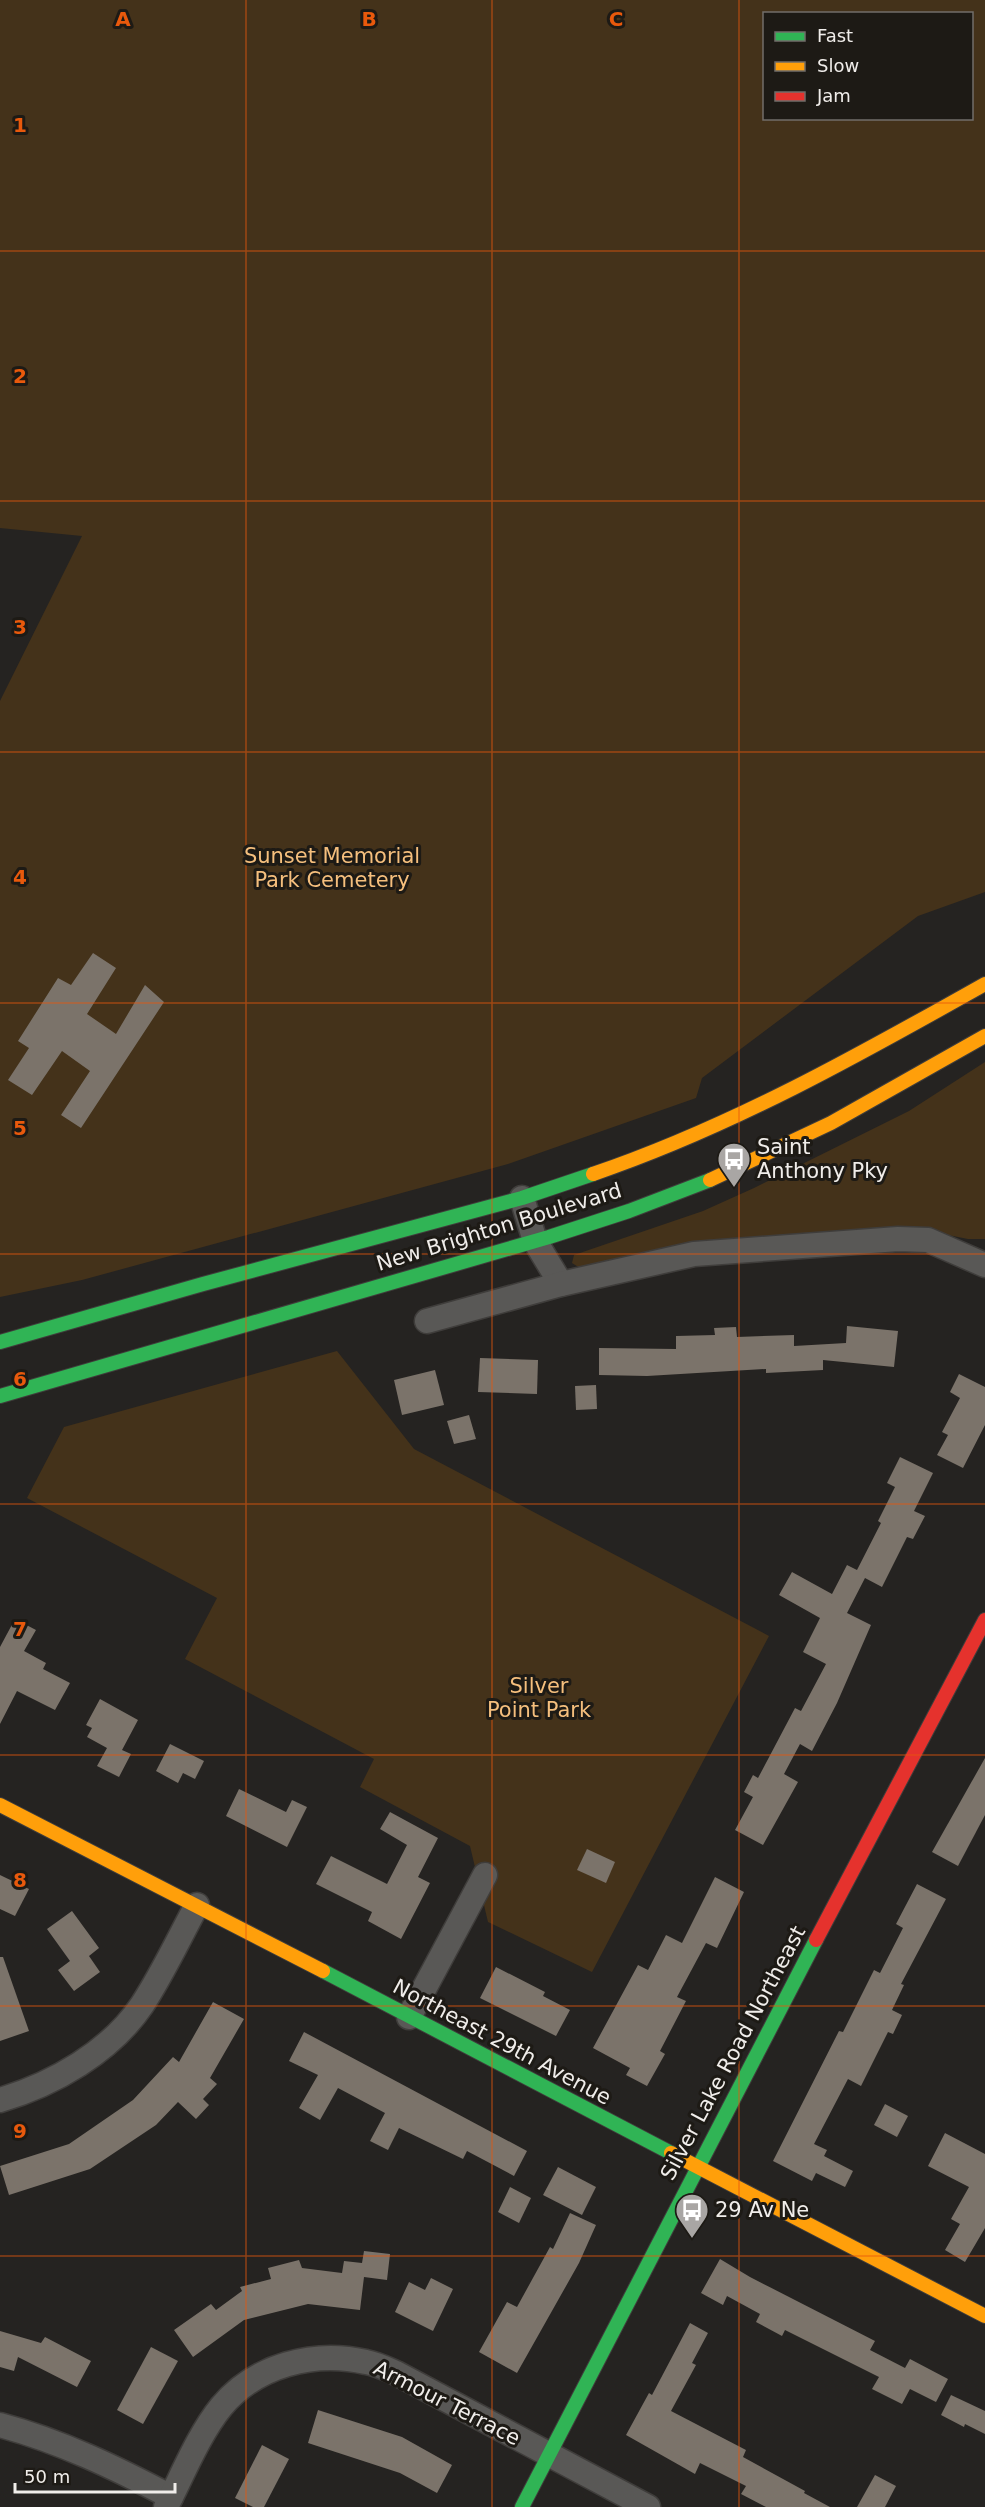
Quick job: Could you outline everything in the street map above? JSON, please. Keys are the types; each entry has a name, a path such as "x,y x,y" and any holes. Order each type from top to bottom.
{"main road":[{"name":"New Brighton Boulevard","path":"0,1342 522,1198 643,1157 730,1118 851,1059 985,984"},
{"name":"New Brighton Boulevard","path":"0,1396 535,1241 669,1196 761,1157 878,1098 985,1036"},
{"path":"0,1337 37,1332"},
{"name":"Silver Lake Road Northeast","path":"522,2507 696,2168 985,1620"},
{"name":"Northeast 29th Avenue","path":"0,1805 197,1905 696,2168 985,2316"}],"street":[{"path":"522,1198 535,1241 561,1284"},
{"path":"427,1321 561,1284 694,1254 898,1239 928,1240 985,1265"},
{"path":"409,2017 485,1875"},
{"path":"0,2100 31,2091 70,2069 109,2041 141,2006 197,1905"},
{"name":"Armour Terrace","path":"168,2502 221,2408 243,2386 272,2368 303,2359 335,2357 367,2362 396,2373 484,2418 548,2456 648,2507"},
{"path":"0,2425 26,2432 109,2464 168,2502"}],"green space":[{"name":"Sunset Memorial Park Cemetery","path":"0,0 985,0 985,892 918,916 702,1078 696,1098 508,1164 82,1280 0,1297 0,701 82,536 0,528"},
{"path":"985,1062 985,1239 968,1239 913,1228 755,1238 652,1250 580,1268 572,1263 574,1255 703,1211 754,1188 909,1111"},
{"name":"Silver Point Park","path":"337,1351 414,1449 769,1636 592,1972 488,1922 470,1846 360,1787 374,1759 185,1659 217,1598 27,1498 64,1427"}],"building":[{"path":"93,953 116,968 87,1014 116,1034 145,985 164,1002 81,1128 61,1115 90,1071 62,1051 32,1095 8,1080 29,1048 18,1041 58,978 71,985"},
{"path":"847,1326 898,1331 894,1367 823,1360 823,1370 766,1373 766,1369 647,1376 599,1375 599,1348 676,1349 676,1336 715,1335 714,1328 736,1327 737,1337 794,1335 794,1346 846,1343"},
{"path":"480,1358 538,1360 537,1394 478,1392"},
{"path":"435,1370 444,1405 402,1415 394,1380"},
{"path":"959,1374 985,1387 985,1425 963,1468 937,1455 948,1435 942,1432 960,1398 950,1392"},
{"path":"596,1385 597,1409 576,1410 575,1386"},
{"path":"469,1415 476,1439 454,1444 447,1421"},
{"path":"900,1457 933,1473 914,1511 925,1516 913,1539 907,1537 882,1587 865,1578 847,1613 871,1625 837,1703 812,1751 800,1744 784,1774 798,1782 763,1845 735,1830 753,1797 744,1792 753,1775 758,1778 795,1708 801,1711 826,1664 803,1652 820,1618 779,1595 792,1572 832,1594 847,1565 857,1570 881,1523 878,1521 895,1487 887,1483"},
{"path":"15,1619 36,1630 24,1651 46,1663 43,1669 70,1683 55,1710 17,1691 0,1724 0,1647"},
{"path":"100,1699 138,1720 122,1750 131,1754 119,1777 97,1766 107,1748 87,1737 92,1728 86,1725"},
{"path":"170,1744 204,1761 195,1779 183,1773 178,1783 156,1771"},
{"path":"985,1758 985,1815 958,1866 932,1852"},
{"path":"239,1789 286,1812 292,1800 307,1807 287,1847 226,1816"},
{"path":"390,1812 438,1838 418,1877 430,1883 401,1939 368,1921 372,1912 316,1884 331,1856 387,1884 407,1845 380,1829"},
{"path":"587,1849 615,1862 606,1883 577,1870"},
{"path":"0,1875 29,1889 15,1916 0,1909"},
{"path":"715,1877 744,1892 717,1948 706,1943 677,1997 686,2001 660,2051 665,2054 647,2086 626,2075 630,2068 593,2048 638,1965 648,1970 666,1935 682,1943"},
{"path":"917,1884 946,1899 901,1984 904,1985 892,2010 902,2015 893,2034 888,2032 861,2086 848,2079 814,2144 827,2150 824,2156 853,2171 845,2187 816,2173 812,2181 773,2161 839,2031 843,2032 874,1970 880,1973 903,1928 896,1924"},
{"path":"72,1911 99,1948 89,1956 100,1972 74,1991 58,1970 70,1961 47,1929"},
{"path":"0,1957 3,1957 29,2031 0,2041"},
{"path":"496,1967 545,1992 543,1996 570,2010 556,2036 480,1998"},
{"path":"213,2002 244,2019 210,2078 217,2084 203,2099 209,2105 196,2119 178,2102 156,2125 90,2169 9,2195 0,2166 69,2144 133,2100 173,2057 179,2062"},
{"path":"304,2032 527,2151 514,2176 467,2151 463,2159 399,2128 388,2150 370,2141 385,2113 338,2088 320,2120 299,2108 318,2075 289,2061"},
{"path":"885,2104 908,2116 897,2137 874,2125"},
{"path":"945,2133 985,2154 985,2228 965,2262 945,2250 960,2224 951,2219 969,2187 928,2166"},
{"path":"558,2167 596,2187 582,2215 543,2195"},
{"path":"510,2187 531,2198 519,2223 498,2212"},
{"path":"570,2213 596,2225 579,2263 517,2373 479,2352 507,2302 517,2307 550,2247 553,2249"},
{"path":"364,2251 390,2254 387,2280 364,2277 360,2310 308,2304 244,2320 193,2357 174,2330 211,2304 216,2310 242,2291 240,2287 271,2279 268,2268 299,2260 302,2268 342,2273 344,2261 362,2263"},
{"path":"720,2259 750,2277 875,2341 870,2350 905,2368 910,2359 948,2379 936,2402 910,2389 902,2404 872,2389 879,2377 785,2330 782,2336 756,2322 760,2314 727,2296 723,2305 701,2293"},
{"path":"431,2278 453,2289 433,2331 395,2312 409,2282 425,2290"},
{"path":"690,2323 708,2333 692,2363 696,2365 671,2411 746,2450 743,2457 830,2507 766,2507 741,2494 746,2486 700,2463 695,2474 626,2435 649,2393 652,2395"},
{"path":"0,2331 41,2343 45,2337 91,2361 77,2387 18,2357 14,2371 0,2367"},
{"path":"151,2347 178,2361 143,2424 117,2410"},
{"path":"951,2395 985,2411 985,2434 965,2424 964,2427 941,2415"},
{"path":"318,2410 402,2437 452,2465 437,2493 400,2473 308,2443"},
{"path":"262,2445 289,2459 264,2507 253,2507 235,2498"},
{"path":"875,2475 896,2486 885,2507 857,2507"}],"traffic: fast":[{"path":"0,1342 203,1284 522,1198 593,1174"},
{"path":"0,1396 549,1237 629,1211 710,1180"},
{"path":"522,2507 816,1940"},
{"path":"323,1971 671,2153"}],"traffic: slow":[{"path":"593,1174 695,1134 794,1088 985,984"},
{"path":"710,1180 831,1123 985,1036"},
{"path":"0,1805 323,1971"},
{"path":"671,2153 985,2316"}],"traffic: jam":[{"path":"816,1940 985,1620"}],"place":[{"name":"Saint Anthony Pky","path":"734,1188"},
{"name":"29 Av Ne","path":"692,2239"}]}
